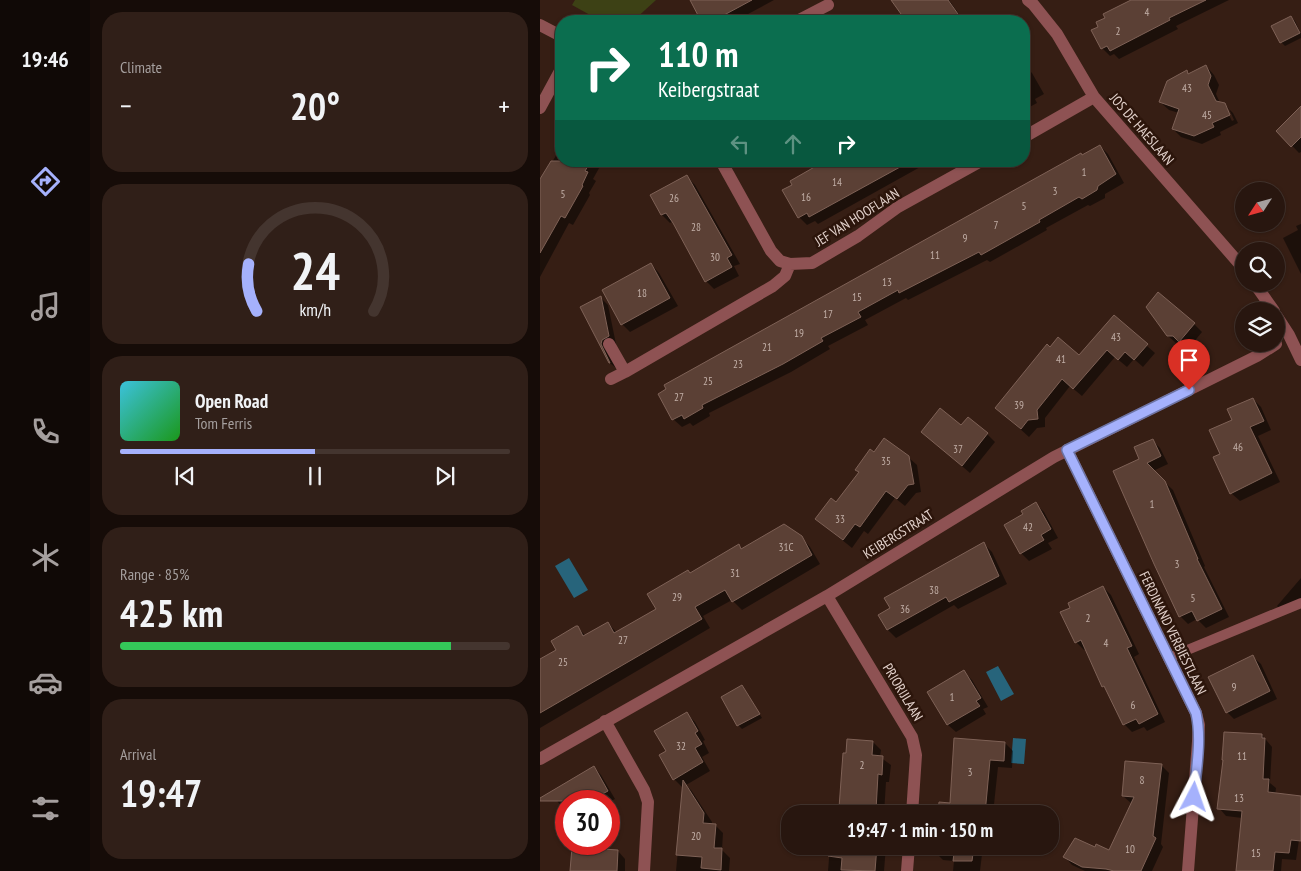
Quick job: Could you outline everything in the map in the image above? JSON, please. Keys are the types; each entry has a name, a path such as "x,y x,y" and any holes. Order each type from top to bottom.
{"street":[{"name":"JOS DE HAESLAAN","path":"1033,1 1057,34 1094,97 1235,259"},
{"path":"809,15 828,5"},
{"path":"540,25 555,33"},
{"path":"540,108 555,80"},
{"path":"1030,134 1094,97"},
{"path":"611,379 773,286 785,276 790,264 780,261 770,251 724,167"},
{"name":"JEF VAN HOOFLAAN","path":"790,264 812,263 858,236 898,207 970,167"},
{"path":"1285,324 1295,333 1301,360"},
{"path":"609,344 625,372"},
{"name":"KEIBERGSTRAAT","path":"540,759 827,596 1042,463 1263,352"},
{"name":"FERDINAND VERBIESTLAAN","path":"1067,450 1196,713 1199,725 1188,871"},
{"name":"PRIORIJLAAN","path":"827,596 912,737 916,755 913,805"},
{"path":"605,721 644,790 648,802 644,871"},
{"path":"907,871 908,855"}],"lane":[{"path":"1168,658 1301,603"}],"green space":[{"path":"575,0 656,0 640,15 590,15 572,5"}],"water":[{"path":"569,558 588,590 574,598 555,566"},
{"path":"998,666 1014,694 1001,701 986,672"},
{"path":"1013,738 1026,739 1024,764 1011,763"}],"building":[{"path":"690,0 752,0 724,15 698,15"},
{"path":"891,0 948,0 959,15 902,15"},
{"path":"1131,0 1206,0 1110,51 1107,46 1101,49 1091,30 1098,27 1096,22 1105,18 1103,14"},
{"path":"1291,16 1300,33 1280,43 1271,26"},
{"path":"1206,65 1211,76 1208,85 1216,101 1225,103 1230,115 1212,123 1214,127 1194,136 1172,129 1179,109 1159,102 1167,81 1187,70 1188,74"},
{"path":"1301,106 1301,137 1291,147 1276,131"},
{"path":"1100,145 1116,174 1098,186 1097,190 1082,199 1079,197 1039,220 1040,222 981,255 979,252 899,293 898,290 858,312 861,317 821,338 823,341 783,364 702,405 703,408 684,419 682,415 672,420 658,394 666,389 664,385 1081,153 1082,155"},
{"path":"551,161 555,161 555,167 587,167 585,171 588,172 583,186 565,218 561,216 540,253 540,179"},
{"path":"814,167 900,167 809,217 807,213 798,218 782,190 792,185 790,181"},
{"path":"687,175 732,255 727,258 732,267 705,282 673,223 666,213 661,215 650,195"},
{"path":"651,263 670,298 621,325 602,290"},
{"path":"1158,292 1195,323 1179,342 1173,336 1167,336 1146,307"},
{"path":"601,296 609,336 602,340 601,344 610,363 580,307"},
{"path":"1114,315 1148,344 1134,360 1125,352 1118,360 1107,350 1073,389 1062,379 1037,410 1038,419 1028,420 1021,429 995,408 1047,344 1050,347 1058,337 1079,355"},
{"path":"1253,398 1264,421 1250,427 1272,473 1230,494 1213,457 1220,454 1209,430 1232,420 1227,409"},
{"path":"940,408 961,425 968,417 988,433 962,466 921,432"},
{"path":"884,438 909,456 914,484 908,485 897,499 886,491 860,527 855,524 843,540 815,519 831,498 836,502 859,472 855,470 870,449 874,452"},
{"path":"1153,439 1161,456 1147,463 1165,481 1197,559 1222,609 1197,621 1192,611 1179,617 1113,471 1139,459 1134,447"},
{"path":"1036,502 1051,529 1041,535 1044,540 1020,554 1004,525 1023,514 1021,511"},
{"path":"784,524 802,536 812,555 732,602 725,590 695,607 702,619 540,713 540,659 556,650 551,641 576,626 578,626 583,636 608,622 614,633 656,609 647,594 688,570 690,573 739,544 741,549"},
{"path":"984,542 999,576 949,602 946,597 887,630 878,615 890,608 884,598"},
{"path":"1103,586 1132,646 1127,648 1158,714 1139,724 1136,719 1123,725 1104,686 1102,687 1081,640 1075,643 1060,612 1070,608 1068,603"},
{"path":"1253,655 1270,691 1226,713 1208,677"},
{"path":"964,670 981,698 976,701 980,706 947,725 927,692"},
{"path":"742,685 760,714 737,726 721,697"},
{"path":"687,712 698,731 695,733 702,744 695,748 703,762 673,780 659,755 666,751 654,731"},
{"path":"1224,732 1262,734 1262,738 1265,738 1263,779 1269,779 1268,792 1301,796 1301,841 1291,840 1289,853 1275,852 1273,871 1236,871 1242,811 1217,809 1223,760"},
{"path":"954,738 1005,742 1004,761 990,760 986,805 939,805 939,802 950,803"},
{"path":"847,739 873,741 872,755 883,756 882,775 878,774 876,805 839,805 843,753 846,753"},
{"path":"1125,761 1162,764 1153,836 1156,838 1141,871 1114,871 1082,867 1063,857 1075,838 1095,847 1096,844 1109,850 1134,797 1122,796"},
{"path":"594,766 607,790 555,790 555,801 540,801 540,798"},
{"path":"683,780 704,813 703,823 716,824 714,848 722,848 721,870 701,868 702,857 676,855"},
{"path":"571,855 618,855 617,871 570,871"},
{"path":"876,855 875,871 841,870 842,858 828,856"},
{"path":"954,855 973,855 972,861 953,861"}],"route":[{"path":"1189,390 1067,450 1196,713 1199,725 1194,797"}]}
